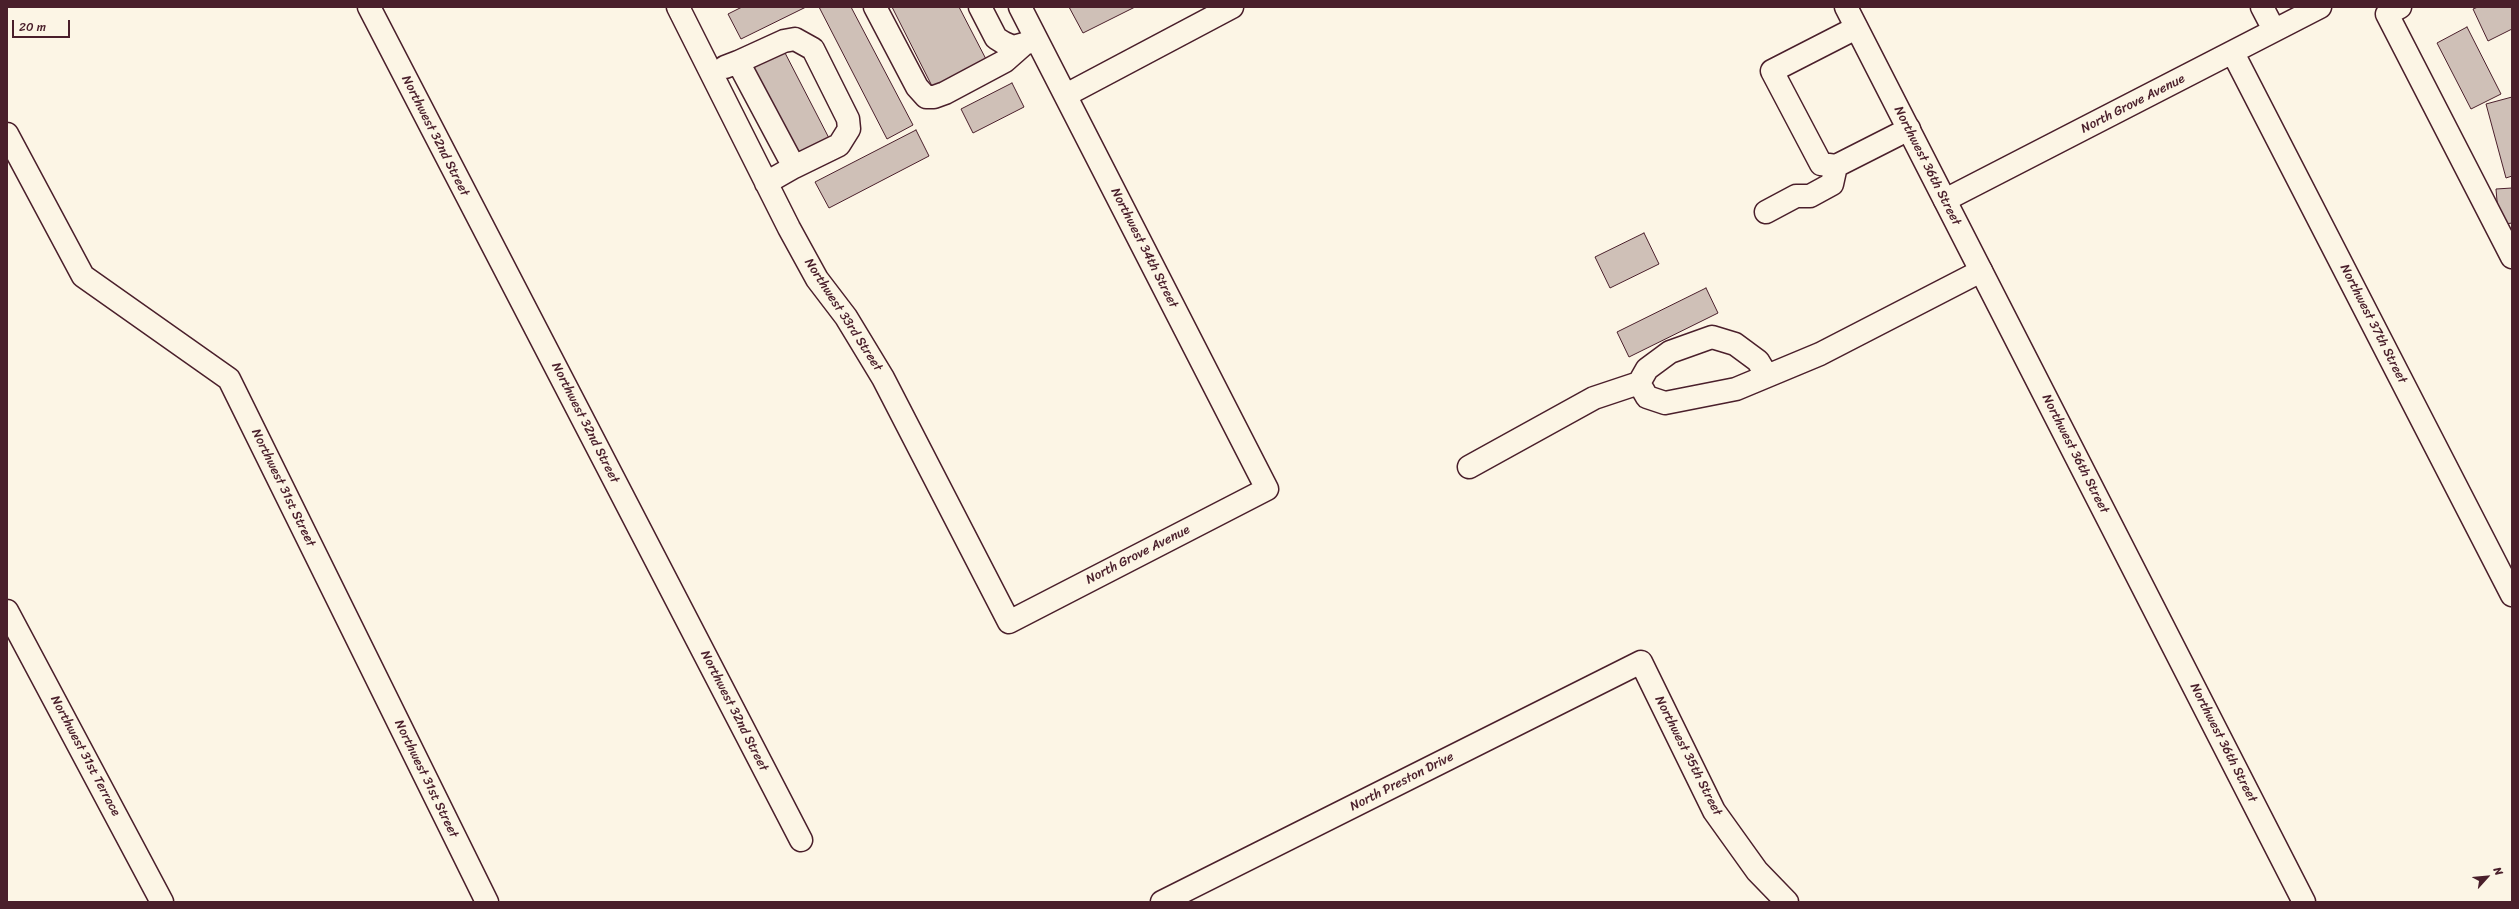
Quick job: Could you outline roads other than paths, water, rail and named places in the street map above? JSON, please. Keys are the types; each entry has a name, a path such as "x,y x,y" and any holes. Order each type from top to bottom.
{"street":[{"name":"Northwest 32nd Street","path":"368,7 801,840"},
{"name":"Northwest 33rd Street","path":"678,7 766,182 817,279 846,317 883,378 1009,622"},
{"path":"876,7 917,87 926,97 934,98 1005,61 1029,42"},
{"path":"980,7 996,38 1013,47 1029,42"},
{"name":"Northwest 34th Street","path":"1020,7 1029,42 1066,96 1267,489"},
{"path":"1066,96 1232,7"},
{"name":"Northwest 36th Street","path":"1846,7 2304,902"},
{"path":"2262,7 2274,30"},
{"name":"North Grove Avenue","path":"1945,200 2320,7"},
{"path":"2390,9 2512,257"},
{"path":"1856,28 1772,71 1821,164 1836,166 1909,130"},
{"path":"711,73 784,41 795,40 813,49 848,119 849,129 839,145 766,182"},
{"name":"Northwest 37th Street","path":"2233,53 2512,595"},
{"path":"738,62 794,167"},
{"name":"Northwest 31st Street","path":"7,134 83,276 229,379 487,902"},
{"path":"1766,212 1796,196 1810,196 1832,184 1836,166"},
{"path":"1639,383 1647,397 1665,403 1736,389 1820,354 1981,271"},
{"path":"1469,467 1594,398 1639,383 1647,369 1670,352 1712,337 1735,344 1758,361 1767,376"},
{"name":"North Grove Avenue","path":"1009,622 1267,489"},
{"name":"Northwest 31st Terrace","path":"7,611 162,902"},
{"name":"North Preston Drive","path":"1162,902 1641,662"},
{"name":"Northwest 35th Street","path":"1641,662 1714,811 1758,871 1786,902"}]}
